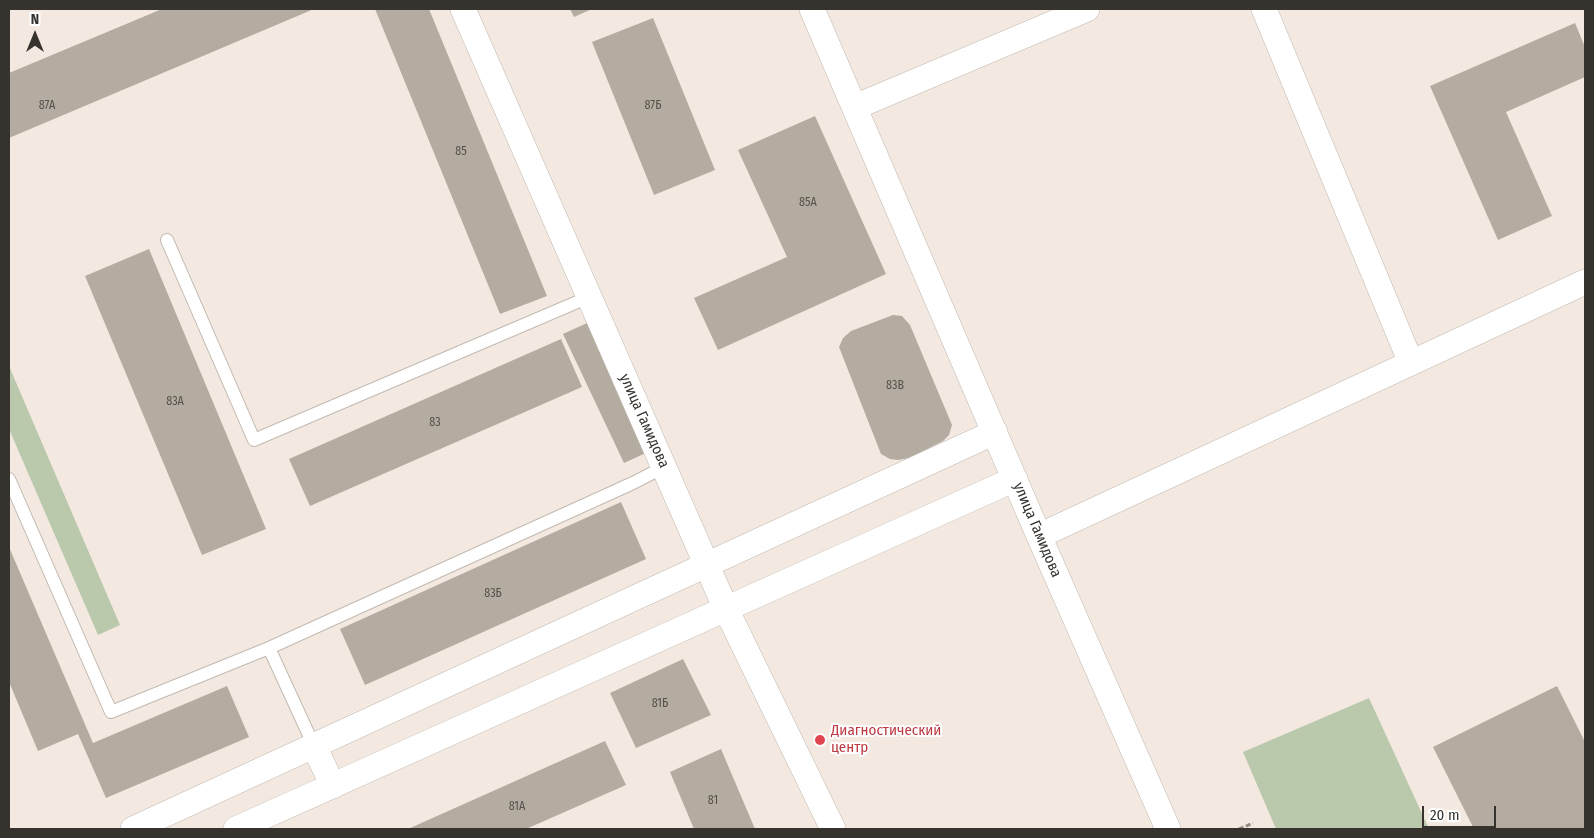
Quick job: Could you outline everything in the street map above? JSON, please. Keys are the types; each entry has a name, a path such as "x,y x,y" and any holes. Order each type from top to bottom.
{"street":[{"name":"улица Гамидова","path":"463,9 706,565 832,829"},
{"name":"улица Гамидова","path":"812,9 1039,536 1168,829"},
{"path":"855,107 1087,9"},
{"path":"1264,9 1411,363"},
{"path":"1039,536 1585,282"},
{"path":"134,829 995,432"},
{"path":"236,829 1015,479"},
{"path":"314,746 334,786"}],"lane":[{"path":"167,240 254,440 589,297"},
{"path":"9,479 111,712 269,648 633,483 664,467"},
{"path":"269,648 314,746"}],"path":[{"path":"1239,829 1253,823"}],"green space":[{"path":"9,366 120,625 98,635 9,429"},
{"path":"1369,698 1429,829 1276,829 1243,752"}],"building":[{"path":"162,9 314,9 9,138 9,73"},
{"path":"375,9 429,9 547,296 500,314"},
{"path":"570,9 592,9 574,17"},
{"path":"653,18 715,170 654,195 592,42"},
{"path":"1575,23 1585,47 1585,77 1506,112 1552,216 1498,240 1430,86"},
{"path":"815,116 886,274 718,350 694,298 787,257 738,150"},
{"path":"149,249 266,529 202,555 85,276"},
{"path":"893,315 902,316 910,325 952,425 949,435 943,441 910,458 898,460 890,459 881,454 839,347 843,338 851,331"},
{"path":"587,323 648,452 624,463 563,334"},
{"path":"561,339 582,387 310,506 289,459"},
{"path":"621,502 646,559 365,685 340,629"},
{"path":"9,547 93,743 227,686 249,737 106,798 78,734 38,751 9,682"},
{"path":"683,659 711,715 636,748 610,693"},
{"path":"1557,686 1585,742 1585,829 1474,829 1433,747"},
{"path":"605,741 626,785 526,829 408,829"},
{"path":"721,749 755,829 694,829 670,772"}],"place":[{"name":"Диагностический центр","path":"820,740"}]}
